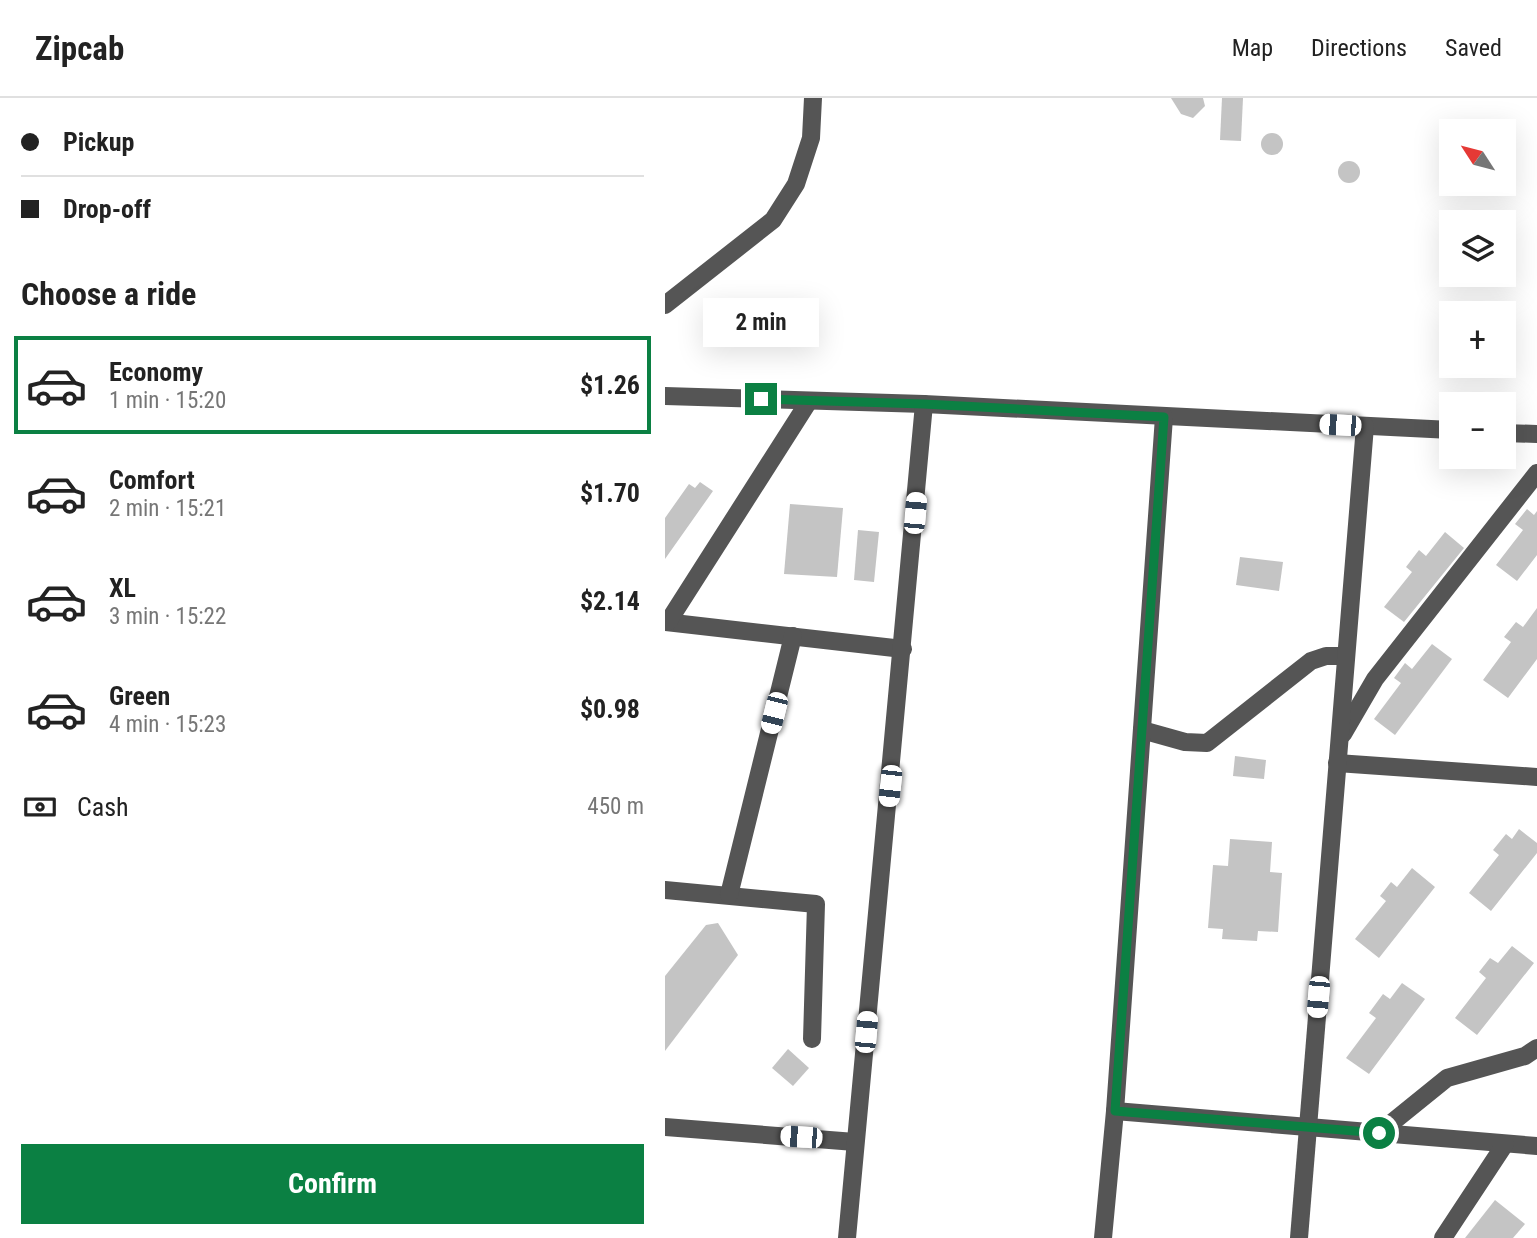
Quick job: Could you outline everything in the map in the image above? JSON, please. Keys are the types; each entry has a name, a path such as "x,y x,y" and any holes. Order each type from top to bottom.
{"street":[{"path":"665,305 773,219 796,184 811,138 813,98"},
{"path":"665,396 924,404 1439,429"},
{"path":"809,401 667,622 903,649"},
{"path":"847,1238 924,404"},
{"path":"1103,1238 1115,1111 1164,417"},
{"path":"1299,1238 1365,426"},
{"path":"1516,433 1537,434"},
{"path":"1339,741 1375,679 1537,473"},
{"path":"729,895 793,636"},
{"path":"1142,730 1185,742 1207,743 1311,662 1326,656 1346,656"},
{"path":"1338,763 1537,777"},
{"path":"665,890 817,904 812,1039"},
{"path":"1379,1133 1447,1078 1525,1056 1537,1048"},
{"path":"1115,1111 1537,1146"},
{"path":"665,1127 855,1142"},
{"path":"1443,1238 1505,1144"}],"building":[{"path":"1171,98 1203,98 1205,106 1193,118 1181,114"},
{"path":"1222,98 1243,98 1241,141 1220,140"},
{"path":"1268,133 1276,133 1283,140 1283,148 1276,155 1268,155 1261,148 1261,140"},
{"path":"1349,161 1357,164 1360,172 1357,180 1349,183 1341,180 1338,172 1341,164"},
{"path":"700,482 713,491 665,559 665,518 689,484 695,488"},
{"path":"790,504 843,508 837,577 784,574"},
{"path":"1527,509 1534,515 1537,511 1537,555 1517,581 1496,565 1523,530 1515,524"},
{"path":"858,530 879,532 874,582 854,580"},
{"path":"1445,532 1464,548 1404,622 1384,607 1412,572 1406,567 1419,550 1426,556"},
{"path":"1240,557 1283,562 1279,591 1236,585"},
{"path":"1537,608 1537,659 1508,698 1483,680 1511,642 1504,637 1516,622 1523,627"},
{"path":"1432,644 1452,659 1395,735 1374,719 1401,683 1394,678 1405,663 1412,669"},
{"path":"1235,756 1266,760 1264,779 1233,776"},
{"path":"1519,829 1537,843 1537,853 1491,911 1469,893 1499,855 1493,850 1506,834 1512,839"},
{"path":"1230,839 1272,842 1270,872 1282,873 1278,932 1258,931 1257,941 1222,939 1223,929 1208,928 1213,865 1228,866"},
{"path":"1412,868 1435,887 1379,958 1355,939 1386,901 1380,896 1391,882 1397,887"},
{"path":"718,923 738,955 665,1051 665,976 706,925"},
{"path":"1512,946 1534,963 1477,1035 1455,1018 1486,978 1479,972 1490,958 1498,963"},
{"path":"1402,983 1425,999 1369,1074 1346,1058 1376,1018 1369,1013 1383,994 1390,999"},
{"path":"788,1049 809,1068 793,1086 772,1068"},
{"path":"1495,1200 1525,1224 1513,1238 1465,1238"}],"route":[{"path":"761,399 924,404 1164,417 1115,1111 1379,1133"}]}
